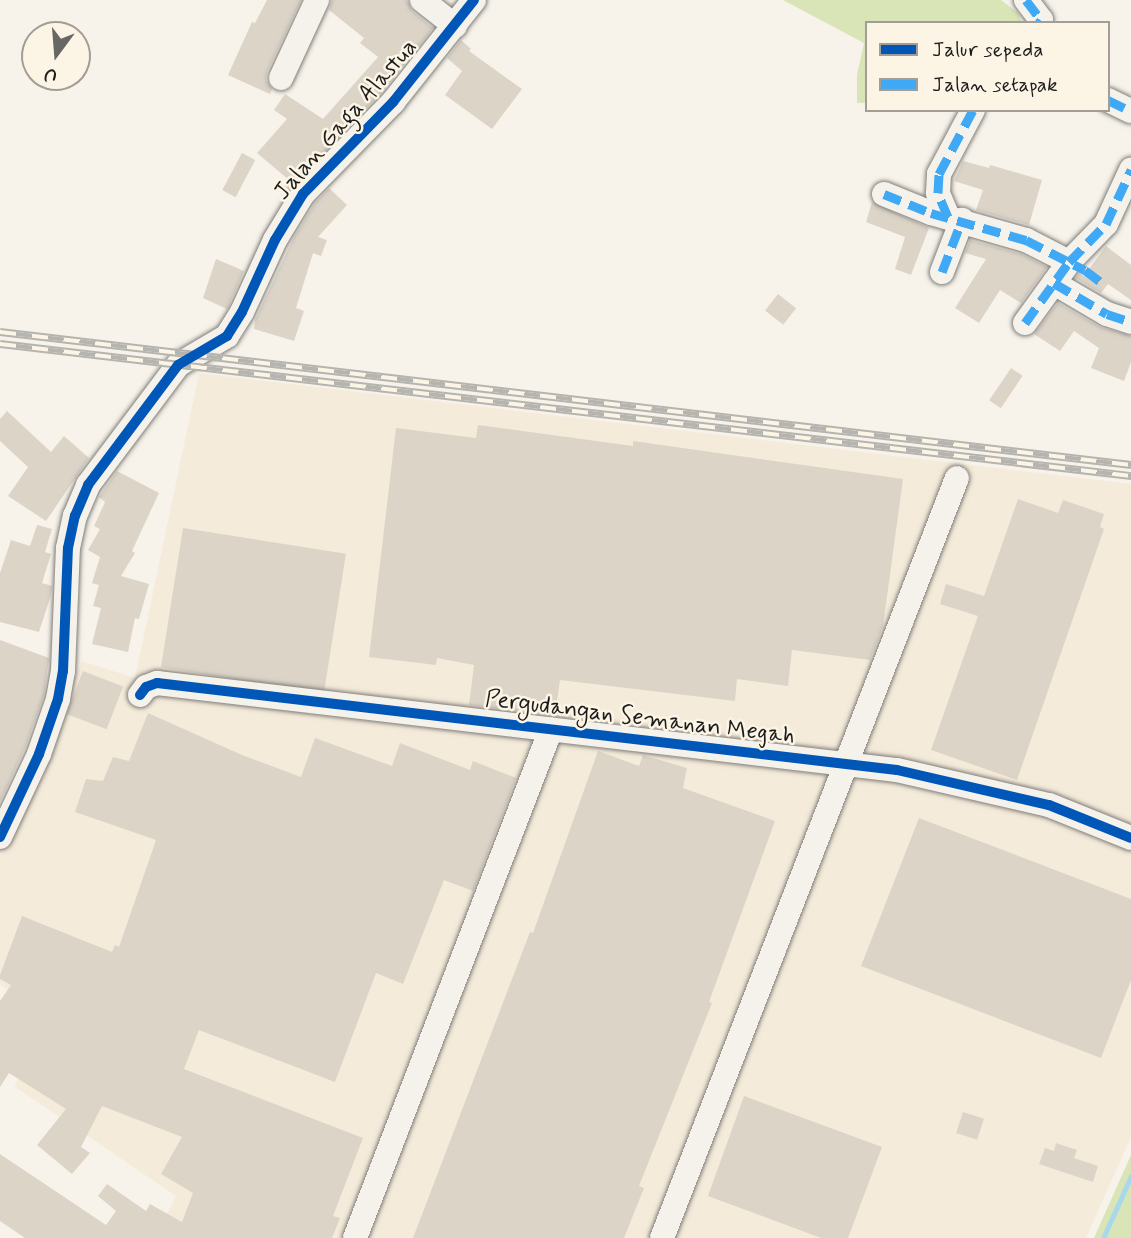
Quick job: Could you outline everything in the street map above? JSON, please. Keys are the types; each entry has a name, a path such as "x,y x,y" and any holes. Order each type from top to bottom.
{"street":[{"path":"281,78 317,0"},
{"path":"422,0 455,26"},
{"name":"Jalan Gaga Alastua","path":"0,837 39,754 58,699 63,671 66,561 75,516 103,462 178,365 227,336 242,312 275,240 303,194 393,102 474,0"},
{"path":"1026,0 1040,21"},
{"path":"1110,101 1131,111"},
{"path":"942,272 955,218 938,193 939,174 973,112"},
{"path":"1025,323 1069,262 1106,224 1131,170"},
{"path":"884,194 1026,240 1069,262"},
{"path":"1054,282 1107,314 1131,323"},
{"path":"662,1238 957,478"},
{"name":"Pergudangan Semanan Megah","path":"140,695 146,687 157,683 897,770 1049,805 1131,838"},
{"name":"Pergudangan Semanan Megah","path":"355,1238 551,729"}],"shaded area":[{"path":"199,373 1131,484 1131,1137 1086,1238 155,1238 176,1196 14,1086 52,1024 0,984 0,845 56,728 82,661 135,678"}],"green space":[{"path":"783,0 1001,0 1018,13 1021,21 865,21 865,103 857,103 857,75 864,43"},
{"path":"1131,1155 1131,1238 1094,1238"}],"building":[{"path":"267,0 301,0 267,72 266,80 272,89 270,94 228,75 252,22 255,23"},
{"path":"332,0 407,0 412,11 433,28 382,92 288,190 283,187 289,180 257,153 287,119 274,110 285,94 323,119 378,57 360,43 364,38 329,10"},
{"path":"461,40 471,49 469,51 522,89 492,129 445,95 462,71 447,58"},
{"path":"242,153 255,160 236,197 222,190"},
{"path":"963,161 989,168 990,165 1042,180 1029,225 976,210 983,190 954,181"},
{"path":"329,188 347,205 318,237 327,240 321,256 313,253 296,308 304,311 294,341 254,329 255,320 294,237 315,203"},
{"path":"872,202 929,228 911,275 895,269 905,237 866,222"},
{"path":"970,240 1021,254 1047,267 1021,303 1000,290 979,323 955,308 986,259 965,253"},
{"path":"1106,246 1131,265 1131,300 1108,284 1101,293 1076,278 1079,273 1084,276"},
{"path":"216,259 244,271 227,309 203,298"},
{"path":"778,294 796,308 783,325 765,311"},
{"path":"1058,303 1100,327 1131,336 1131,362 1124,381 1091,368 1099,348 1074,331 1060,351 1034,334"},
{"path":"1011,368 1023,376 1001,408 989,400"},
{"path":"7,411 51,452 64,436 89,458 46,521 8,496 28,467 0,441 0,419"},
{"path":"478,425 633,446 633,441 903,479 883,626 870,660 792,650 788,686 737,679 735,701 560,680 555,715 469,705 474,665 437,658 436,665 369,657 396,428 476,438"},
{"path":"117,471 159,493 132,551 135,553 121,576 149,584 139,619 135,618 128,652 92,644 101,608 93,606 99,585 92,583 100,557 88,550 100,529 94,526 105,502 99,497"},
{"path":"1018,499 1058,513 1063,500 1104,514 1100,527 1104,529 1017,780 931,750 978,616 940,604 946,584 984,596"},
{"path":"37,525 52,529 45,552 51,554 42,583 52,586 51,595 39,632 0,622 0,573 11,540 30,546"},
{"path":"183,528 346,554 324,693 161,667"},
{"path":"0,640 49,658 44,695 25,748 0,802"},
{"path":"83,671 123,686 107,729 67,714"},
{"path":"148,713 242,755 301,777 315,738 392,766 400,743 470,770 473,761 516,778 473,891 444,880 403,984 376,973 335,1082 199,1030 184,1069 363,1138 333,1216 340,1218 332,1238 25,1238 0,1221 0,1154 106,1225 116,1211 98,1196 107,1184 146,1211 150,1204 182,1222 193,1193 161,1174 182,1137 102,1106 81,1147 90,1153 72,1174 37,1145 66,1109 9,1073 0,1087 0,1001 11,985 0,979 0,975 22,916 112,952 115,945 119,947 156,840 75,812 86,779 103,781 113,757 129,761"},
{"path":"598,751 639,766 643,755 687,768 683,788 775,821 709,1002 712,1003 639,1186 644,1188 624,1238 413,1238 530,932 533,933"},
{"path":"919,818 1131,899 1131,980 1101,1058 861,966"},
{"path":"744,1096 882,1147 848,1238 821,1238 708,1196"},
{"path":"963,1112 984,1119 977,1140 956,1133"},
{"path":"1056,1143 1077,1150 1074,1158 1098,1166 1093,1182 1039,1164 1045,1148 1054,1151"}],"waterway":[{"path":"1103,1238 1131,1176"}],"railway":[{"path":"0,332 1131,465"},
{"path":"0,344 1131,476"}],"marked path":[{"path":"1026,0 1040,21"},
{"path":"1110,101 1131,111"},
{"path":"948,217 938,193 939,174 972,112"},
{"path":"1025,323 1069,262 1106,224 1131,170"},
{"path":"884,194 931,213 1026,240 1085,270 1101,282"},
{"path":"942,272 962,220"},
{"path":"1054,283 1107,314 1131,322"}],"cycle path":[{"path":"0,837 39,754 58,699 63,671 68,548 75,516 88,485 178,365 227,336 242,312 275,240 303,194 393,102 474,0"},
{"path":"140,695 146,687 157,683 897,770 1049,805 1131,838"}]}
